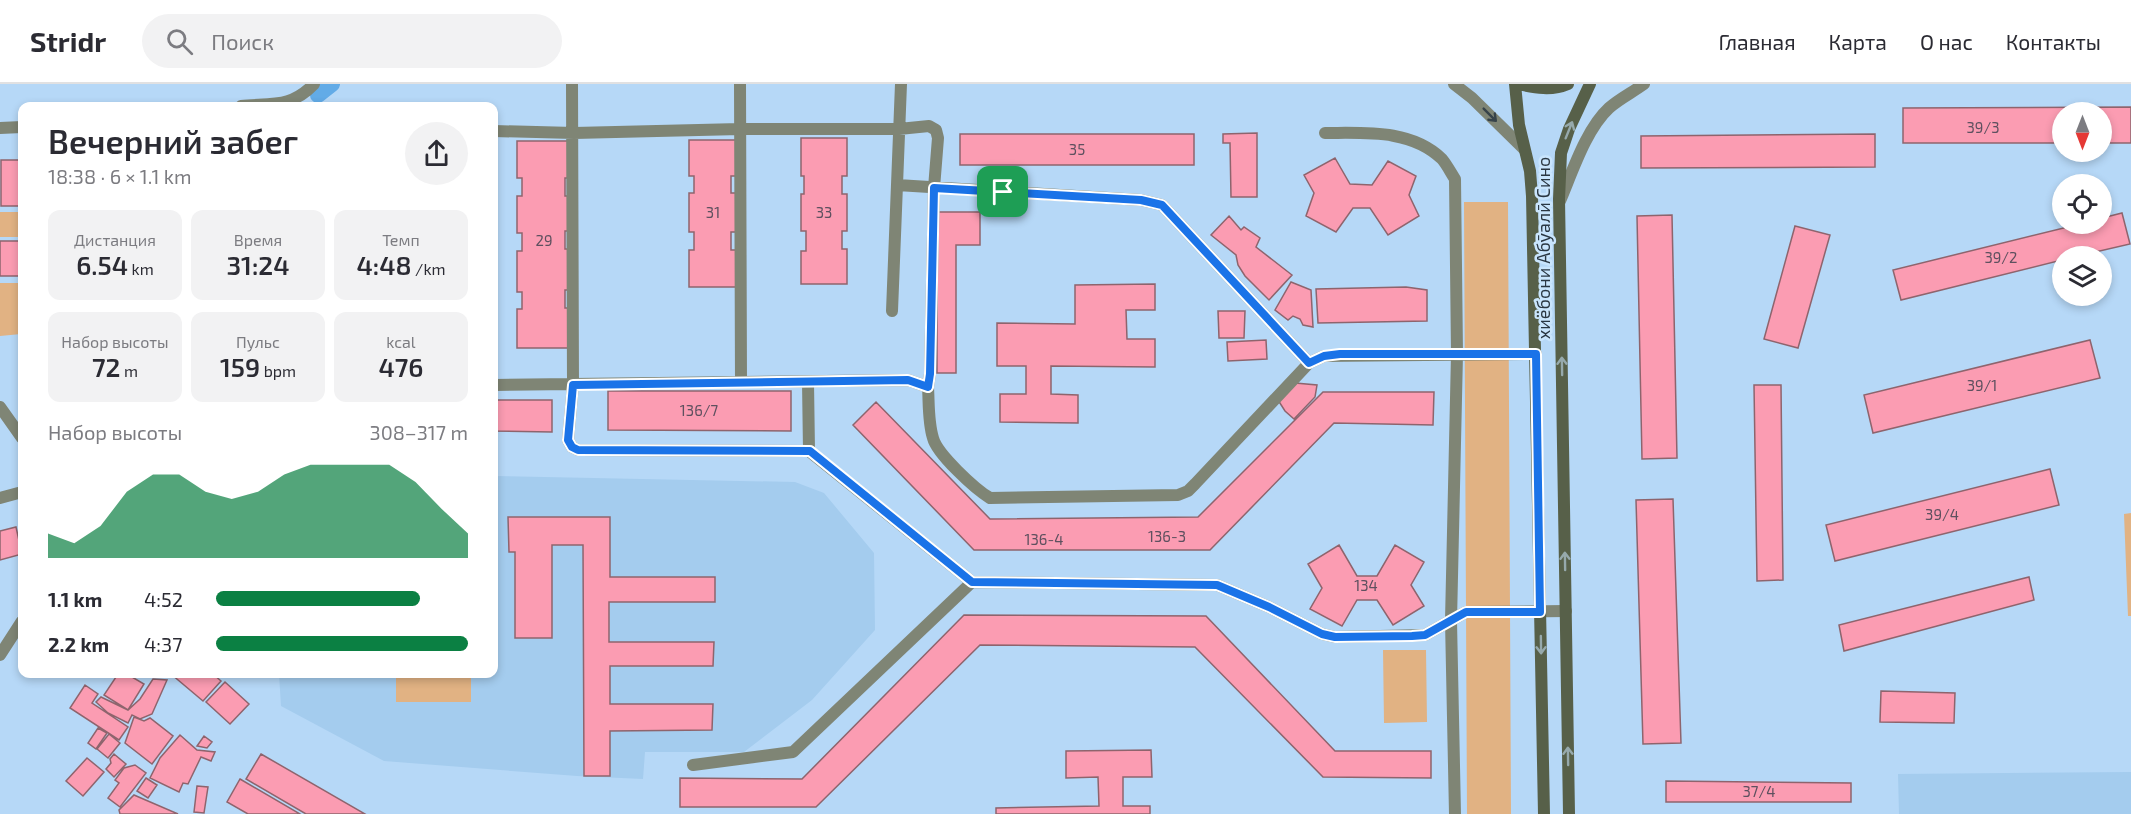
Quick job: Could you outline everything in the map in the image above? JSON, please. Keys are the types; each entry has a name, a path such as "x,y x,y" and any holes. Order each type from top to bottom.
{"main road":[{"name":"хиёбони Абӯалӣ Сино","path":"1544,814 1532,196 1530,171 1519,125 1517,84 1537,88 1560,87 1568,84"},
{"name":"хиёбони Абӯалӣ Сино","path":"1569,814 1559,202 1561,153 1569,129 1590,84"}],"street":[{"path":"282,102 292,101 303,95 314,84"},
{"path":"572,84 574,133 573,385 568,440 572,447 578,450 810,451 972,582 1217,585 1269,607 1322,634 1335,637 1425,635 1466,612 1566,611"},
{"path":"740,84 741,382"},
{"path":"892,312 902,84"},
{"path":"1454,84 1472,98 1524,149"},
{"path":"1559,202 1590,134 1598,122 1608,109 1644,84"},
{"path":"498,131 574,133 740,129 900,129 929,126 936,130 938,138 934,188 928,387 932,436 936,446 978,490 990,498 1178,495 1188,491 1309,363 1324,356 1340,354 1536,354"},
{"path":"0,128 18,127"},
{"path":"1325,133 1381,133 1419,143 1443,160 1455,179 1457,354 1451,621 1455,814"},
{"path":"897,185 1141,200 1162,205 1309,363"},
{"path":"498,385 908,380 928,387"},
{"path":"808,382 810,451"},
{"path":"0,407 18,432"},
{"path":"0,498 18,493"},
{"path":"693,765 793,752 972,582"},
{"path":"0,655 18,627"}],"shaded area":[{"path":"1464,202 1508,202 1511,814 1467,814"},
{"path":"0,212 18,212 18,237 0,237"},
{"path":"0,283 18,283 18,334 0,336"},
{"path":"498,476 795,482 824,493 874,553 875,630 812,700 744,752 645,752 643,779 384,761 281,706 279,678 498,678"},
{"path":"2131,513 2131,616 2128,616 2124,514"},
{"path":"1383,650 1426,650 1427,722 1384,723"},
{"path":"396,678 471,678 471,702 396,702"},
{"path":"2131,772 2131,814 1899,814 1898,774"}],"building":[{"path":"2052,107 2052,143 1903,143 1903,108"},
{"path":"2112,107 2131,107 2131,143 2112,143"},
{"path":"1257,133 1257,197 1231,197 1230,143 1223,143 1223,134"},
{"path":"960,134 1194,134 1194,165 960,165"},
{"path":"1875,134 1875,167 1641,168 1641,136"},
{"path":"801,138 847,138 847,176 842,176 842,194 847,194 847,231 842,231 842,249 847,249 847,284 801,284 801,251 806,251 806,231 801,231 801,194 804,194 804,176 801,176"},
{"path":"689,140 737,140 737,176 731,176 731,193 737,193 737,232 731,232 731,250 737,250 737,287 689,287 689,250 694,250 694,232 689,232 689,193 694,193 694,176 689,176"},
{"path":"517,141 570,141 570,178 565,178 565,196 570,196 570,231 565,231 565,249 570,249 570,290 565,290 565,308 570,308 570,348 517,348 517,309 522,309 522,292 517,292 517,251 522,251 522,233 517,233 517,196 522,196 522,178 517,178"},
{"path":"1335,158 1350,184 1372,185 1388,161 1416,176 1409,195 1419,216 1388,235 1370,208 1353,208 1336,232 1306,216 1314,193 1304,175"},
{"path":"1,160 18,160 18,206 1,206"},
{"path":"937,212 980,212 980,245 956,245 956,373 937,373"},
{"path":"2122,213 2130,244 2112,248 2112,246 2052,246 2052,262 1901,300 1893,270 2052,231 2052,234 2112,234 2112,216"},
{"path":"1672,215 1677,458 1642,459 1637,216"},
{"path":"1229,216 1241,230 1244,227 1260,238 1256,247 1292,275 1269,300 1245,276 1238,265 1236,255 1211,235"},
{"path":"1795,226 1830,235 1798,348 1764,339"},
{"path":"0,241 18,241 18,276 0,276"},
{"path":"1291,282 1311,290 1313,327 1303,325 1300,319 1293,316 1288,320 1275,310"},
{"path":"1155,284 1155,310 1126,310 1127,339 1155,339 1155,367 1051,366 1051,394 1078,395 1078,423 1000,422 1000,394 1026,394 1026,366 997,366 997,323 1075,324 1075,285"},
{"path":"1406,287 1427,290 1427,321 1318,323 1316,289"},
{"path":"1218,311 1245,311 1244,338 1219,338"},
{"path":"1266,340 1267,359 1228,361 1227,342"},
{"path":"2090,340 2100,378 1873,433 1864,395"},
{"path":"1295,383 1317,385 1315,397 1294,419 1278,400"},
{"path":"1754,385 1781,385 1783,580 1757,581"},
{"path":"608,391 791,391 791,431 608,430"},
{"path":"1323,392 1434,392 1433,425 1334,423 1210,550 974,550 853,425 876,402 990,519 1198,517"},
{"path":"498,400 552,400 552,432 498,431"},
{"path":"2050,469 2059,505 1835,561 1826,525"},
{"path":"1673,499 1681,743 1643,744 1636,500"},
{"path":"508,517 610,517 610,577 715,577 715,602 609,602 609,642 714,642 713,666 610,666 610,704 713,704 712,730 610,731 610,776 584,776 583,545 552,545 552,638 515,638 515,552 509,552"},
{"path":"16,527 18,555 0,560 0,531"},
{"path":"1339,545 1357,576 1377,576 1395,545 1424,562 1411,585 1424,606 1393,625 1377,600 1357,600 1342,626 1310,609 1322,588 1308,564"},
{"path":"2029,577 2034,600 1844,651 1839,625"},
{"path":"964,615 1206,616 1335,751 1431,751 1431,778 1323,777 1195,647 980,645 816,807 680,807 680,778 802,779"},
{"path":"115,678 134,678 144,684 128,710 104,695"},
{"path":"176,678 218,678 221,681 203,701"},
{"path":"153,679 167,680 152,714 140,719 132,715 128,723 108,713 96,702 101,697 128,710 140,699"},
{"path":"225,682 249,704 230,724 206,702"},
{"path":"85,685 98,694 92,703 128,727 119,740 70,708"},
{"path":"1881,691 1955,693 1954,723 1880,722"},
{"path":"134,717 144,721 150,718 173,736 152,764 125,743"},
{"path":"98,728 107,733 96,749 88,743"},
{"path":"109,734 120,743 108,758 97,749"},
{"path":"180,735 197,750 215,752 211,761 201,757 188,784 183,783 179,792 150,778 160,758"},
{"path":"204,736 212,742 207,748 197,746"},
{"path":"1151,750 1152,777 1123,777 1123,806 1150,806 1150,814 996,814 996,808 1099,806 1098,777 1066,778 1066,751"},
{"path":"114,754 126,764 114,777 106,769"},
{"path":"261,754 365,814 306,814 246,779"},
{"path":"87,758 104,772 83,796 66,781"},
{"path":"135,765 146,773 120,807 108,798 119,783 115,780 124,768"},
{"path":"146,778 157,785 148,798 137,791"},
{"path":"240,779 300,814 248,814 227,802"},
{"path":"1666,781 1851,783 1851,802 1666,802"},
{"path":"197,786 208,787 204,813 194,812"},
{"path":"134,795 178,814 120,814 119,810"}],"waterway":[{"path":"318,95 332,84"}],"route":[{"path":"934,188 1003,192 1141,200 1162,205 1309,363 1324,356 1340,354 1536,354 1540,612 1466,612 1425,635 1335,637 1322,634 1269,607 1217,585 972,582 810,451 578,450 572,447 568,440 573,385 908,380 928,387 934,188"}]}
